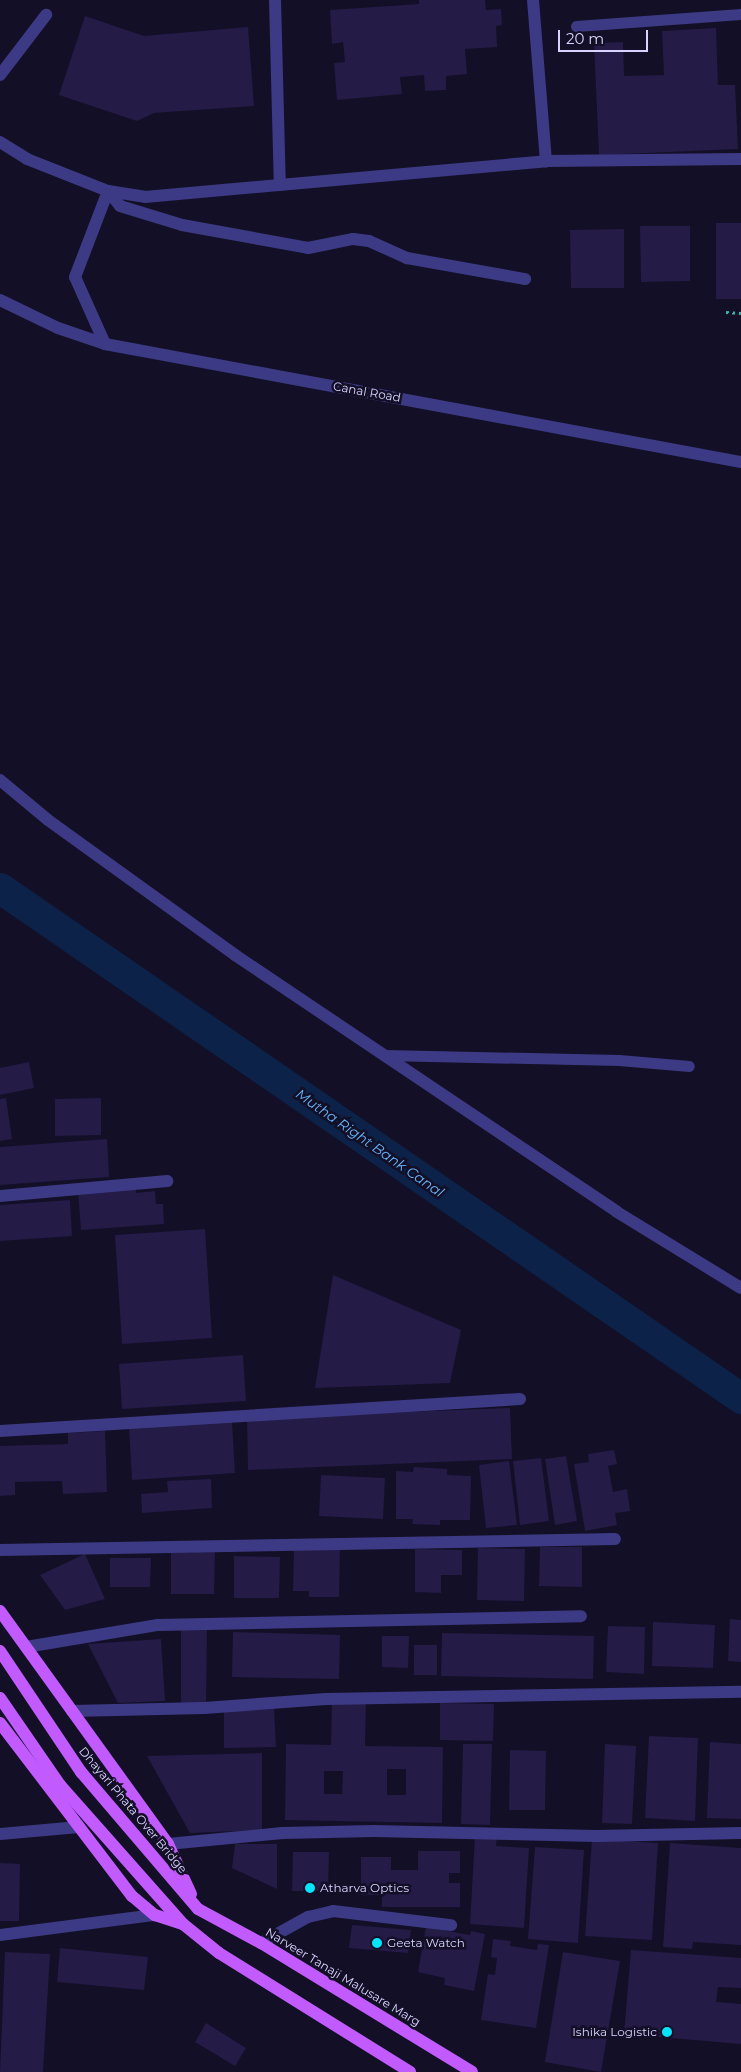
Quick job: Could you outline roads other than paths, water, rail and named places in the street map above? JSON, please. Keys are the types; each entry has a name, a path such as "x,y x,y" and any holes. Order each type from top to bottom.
{"main road":[{"path":"0,1611 168,1844 198,1910"},
{"name":"Dhayari Phata Over Bridge","path":"0,1651 81,1772 198,1910"},
{"path":"0,1698 60,1784 183,1924 219,1953 410,2072"},
{"path":"0,1723 132,1896 155,1915 183,1924"},
{"name":"Narveer Tanaji Malusare Marg","path":"198,1910 261,1943 472,2072"}],"street":[{"path":"275,0 280,185"},
{"path":"533,0 546,160"},
{"path":"0,75 46,15"},
{"path":"0,142 27,158 108,191 145,197 546,160 741,159"},
{"path":"108,191 120,206 182,225 308,248 352,239 369,241 407,258 525,279"},
{"path":"105,344 75,277 108,191"},
{"name":"Canal Road","path":"0,300 58,328 105,344 741,462"},
{"path":"0,780 48,820 234,955 617,1212 741,1288"},
{"path":"0,1196 167,1181"},
{"path":"0,1431 520,1400"},
{"path":"0,1550 616,1539"},
{"path":"26,1647 158,1625 580,1616"},
{"path":"72,1711 204,1708 326,1699 741,1692"},
{"path":"0,1834 79,1826"},
{"path":"168,1844 282,1833 374,1831 596,1836 741,1833"},
{"path":"261,1943 308,1917 333,1911 451,1925"},
{"path":"0,1935 155,1915"}],"lane":[{"path":"576,26 741,14"},
{"path":"384,1055 619,1060 689,1066"}],"waterway":[{"name":"Mutha Right Bank Canal","path":"0,888 741,1398"}],"place":[{"name":"Atharva Optics","path":"310,1888"},
{"name":"Geeta Watch","path":"377,1943"},
{"name":"Ishika Logistic","path":"667,2032"}]}
